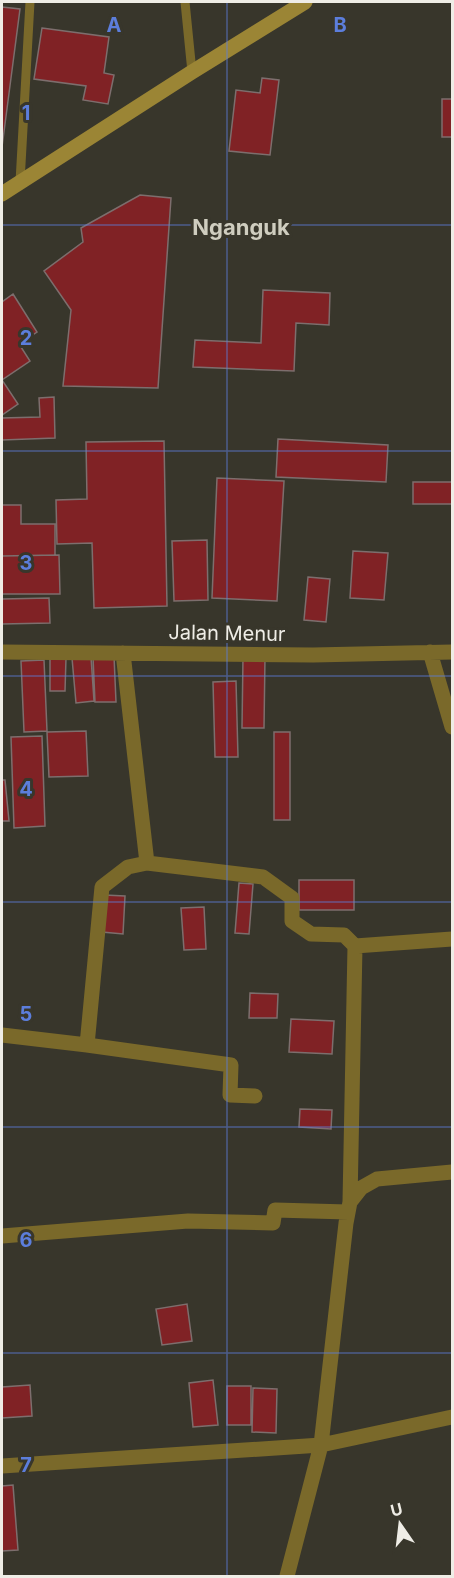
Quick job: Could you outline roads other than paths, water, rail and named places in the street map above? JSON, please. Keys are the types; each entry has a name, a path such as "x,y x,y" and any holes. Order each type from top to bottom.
{"main road":[{"path":"2,194 304,2"}],"street":[{"name":"Jalan Menur","path":"2,651 313,655 453,652"},
{"path":"430,652 453,727"},
{"path":"123,653 147,863"},
{"path":"87,1045 102,887 128,867 147,863 263,877 292,898 292,921 311,934 344,935 355,946 349,1207 321,1445 287,1576"},
{"path":"355,946 453,939"},
{"path":"2,1035 231,1065 230,1095 255,1096"},
{"path":"349,1207 361,1188 377,1179 453,1172"},
{"path":"2,1236 188,1221 273,1223 275,1210 349,1207"},
{"path":"2,1466 321,1445 453,1417"}],"lane":[{"path":"20,182 30,2"},
{"path":"186,2 192,72"}],"district":[{"name":"Nganguk","path":"241,227"}]}
